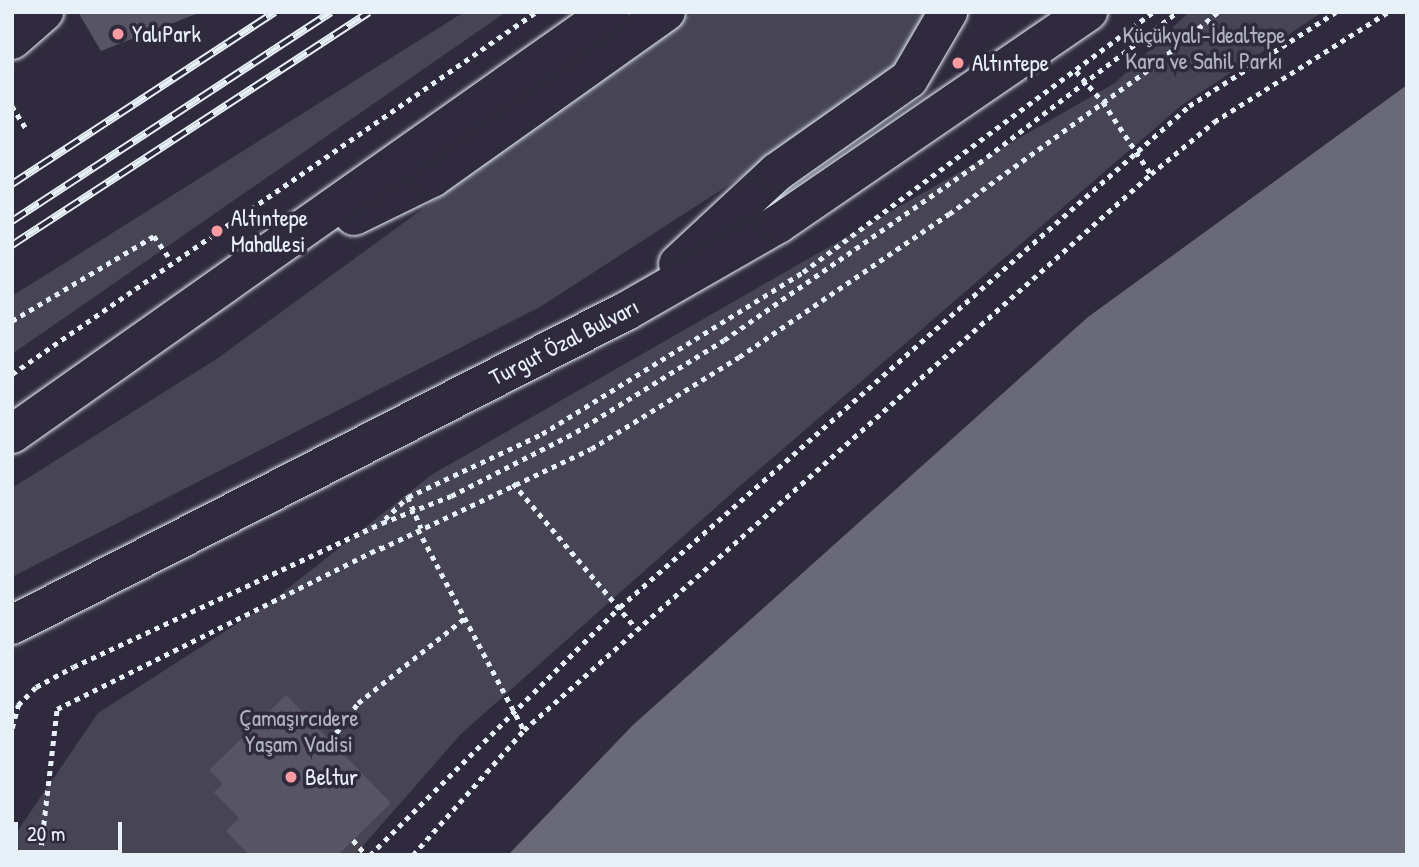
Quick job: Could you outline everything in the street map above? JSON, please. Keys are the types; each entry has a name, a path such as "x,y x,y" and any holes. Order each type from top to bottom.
{"main road":[{"path":"12,40 44,12"},
{"path":"12,434 610,12"},
{"path":"257,262 432,178 666,12"},
{"path":"628,310 777,172 909,79 948,12"},
{"name":"Turgut Özal Bulvarı","path":"12,625 628,310 778,224 1088,12"}],"path":[{"path":"12,374 171,260 536,12"},
{"path":"382,523 408,497 542,434 792,279 1153,12"},
{"path":"12,728 18,705 55,677 576,432 724,340 987,157 1177,12"},
{"path":"40,855 57,709 513,483 591,449 739,357 1103,102 1218,12"},
{"path":"354,840 368,855 511,711 620,607 1189,106 1336,12"},
{"path":"413,855 524,730 1151,174 1214,122 1388,12"},
{"path":"1049,39 1103,102 1151,174"},
{"path":"12,106 26,128"},
{"path":"12,321 154,236 171,260"},
{"path":"513,483 636,628"},
{"path":"408,497 511,711 524,730"},
{"path":"380,549 421,528"},
{"path":"330,741 358,703 465,618"}],"green space":[{"path":"464,12 506,12 12,354 12,296"},
{"path":"693,12 925,12 912,45 868,95 540,307 12,577 12,488 218,358"},
{"name":"Çamaşırcıdere Yaşam Vadisi","path":"1189,12 1323,12 1183,104 741,485 461,734 355,855 12,855 12,839 98,713 271,602 431,475 1115,83"}],"water":[{"path":"1407,85 1407,855 508,855 633,725 1088,317"}],"building":[{"name":"YalıPark","path":"78,12 195,12 196,14 101,51"},
{"name":"Beltur","path":"286,695 391,803 338,855 249,855 226,831 239,818 214,792 223,784 209,770"}],"railway":[{"path":"12,184 275,12"},
{"path":"12,221 331,12"},
{"path":"12,245 369,12"}],"place":[{"name":"YalıPark","path":"118,34"},
{"name":"Altıntepe","path":"958,63"},
{"name":"Altıntepe Mahallesi","path":"217,231"},
{"name":"Beltur","path":"291,777"}],"park label":[{"name":"Küçükyalı-İdealtepe Kara ve Sahil Parkı","path":"1204,48"}]}
